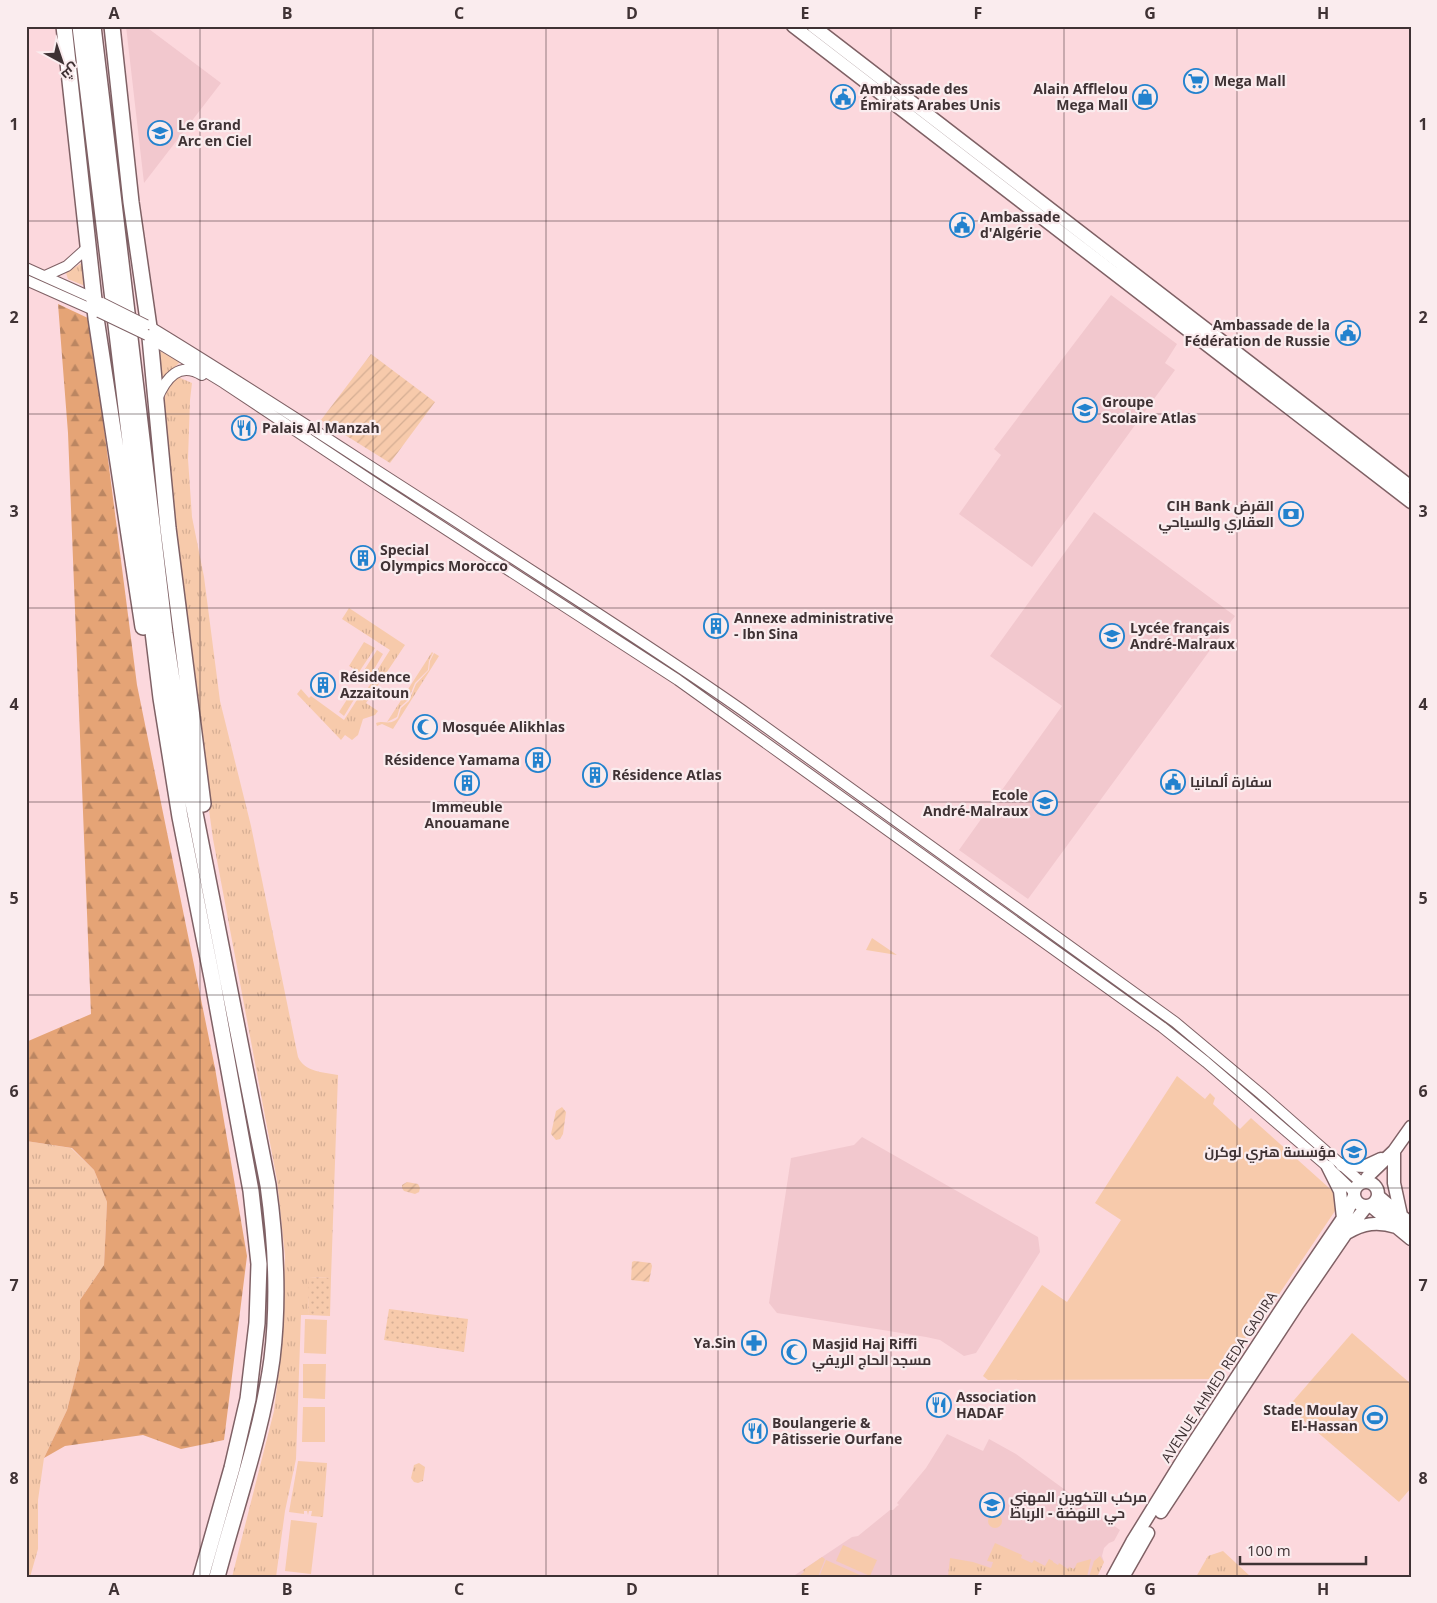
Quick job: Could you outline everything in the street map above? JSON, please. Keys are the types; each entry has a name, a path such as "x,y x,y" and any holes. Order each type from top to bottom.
{"highway":[{"path":"64,26 87,248 98,306 146,652 161,698"},
{"path":"80,26 161,698 180,817 231,1075 251,1191 260,1264 257,1323 248,1399 232,1468 201,1577"},
{"path":"93,26 164,633 183,752 268,1185 273,1223 276,1286 272,1359 252,1453 217,1577"},
{"path":"112,26 131,202 156,402 177,607 215,882 216,917"}],"main road":[{"path":"792,26 1411,502"},
{"path":"813,26 1411,487"},
{"path":"1342,1165 1366,1166 1376,1162 1394,1151 1411,1127"},
{"path":"1394,1151 1394,1183 1398,1221"},
{"name":"AVENUE AHMED REDA GADIRA","path":"1113,1577 1132,1542 1214,1412 1343,1218 1358,1188 1394,1151"},
{"name":"AVENUE AHMED REDA GADIRA","path":"1123,1577 1161,1511 1345,1234 1373,1201 1394,1151"},
{"path":"1328,1167 1340,1191 1343,1218"},
{"path":"1373,1201 1374,1185 1370,1183 1358,1188 1358,1204 1373,1201 1398,1221 1411,1239"},
{"path":"1345,1234 1374,1223 1398,1221 1411,1224"}],"street":[{"path":"45,276 67,266 87,248"},
{"path":"26,268 45,276 148,331 402,487 720,695 1192,1035 1342,1165 1358,1188"},
{"path":"26,280 98,306"},
{"path":"148,331 372,481 678,680 1162,1027 1206,1062 1328,1167 1358,1188"},
{"path":"156,402 160,392 174,375 180,370 190,369 254,406 265,409"}],"shaded area":[{"name":"Le Grand Arc en Ciel","path":"126,26 145,26 221,83 144,183"},
{"name":"Groupe Scolaire Atlas","path":"1111,295 1177,344 1165,363 1175,370 1032,567 959,514 1001,455 994,449"},
{"name":"Lycée français André-Malraux","path":"1094,512 1235,616 1028,899 959,850 1062,706 990,656"},
{"path":"862,1137 1038,1237 1040,1252 976,1353 964,1356 940,1340 926,1337 777,1313 769,1303 791,1158 854,1145"},
{"name":"مركب التكوين المهني حي النهضة - الرباط","path":"947,1434 983,1451 989,1439 1016,1454 1120,1530 1114,1541 1104,1548 1102,1556 1104,1562 1097,1577 792,1577 852,1537 858,1536 899,1505 897,1503 926,1468"}],"green space":[{"path":"83,262 85,286 68,279 66,273"},
{"path":"58,304 90,319 137,685 215,1068 247,1256 224,1440 181,1449 143,1435 65,1446 44,1458 67,1410 80,1359 80,1300 104,1265 107,1202 94,1170 72,1148 26,1141 26,1042 91,1014 68,433"},
{"path":"157,350 180,362 159,382"},
{"path":"371,354 435,402 390,463 321,420"},
{"path":"178,377 192,383 188,459 192,517 204,577 220,701 251,826 298,1057 305,1066 320,1072 338,1075 331,1278 310,1277 308,1315 301,1315 296,1459 285,1511 276,1577 232,1577 274,1411 281,1353 285,1256 277,1180 213,839 195,708 163,413 166,393"},
{"path":"349,608 405,645 366,703 378,711 375,715 363,719 358,735 352,740 345,735 341,740 297,694 301,689 309,698 311,696 344,720 362,692 364,693 372,682 371,680 390,650 342,619"},
{"path":"364,642 375,648 359,672 349,666"},
{"path":"377,650 383,654 370,676 365,676 363,672"},
{"path":"432,652 428,670 415,683 408,700 400,707 397,717 387,722"},
{"path":"434,653 439,656 393,729 382,724 377,726 376,723 392,722 398,718 401,708 409,701 416,684 429,670 430,661"},
{"path":"353,690 358,693 344,716 339,712"},
{"path":"872,938 897,955 866,950"},
{"path":"1177,1076 1205,1099 1210,1093 1215,1098 1213,1104 1240,1129 1251,1118 1337,1195 1339,1205 1259,1324 1256,1322 1218,1379 988,1380 983,1376 1042,1285 1067,1302 1121,1220 1095,1203"},
{"path":"562,1107 566,1112 563,1134 560,1139 556,1140 551,1134 556,1111"},
{"path":"26,1141 71,1148 94,1170 107,1202 104,1265 80,1300 80,1359 67,1410 44,1458 38,1500 38,1549 30,1577 26,1577"},
{"path":"407,1182 418,1184 419,1192 415,1194 404,1191 402,1185"},
{"path":"632,1262 651,1263 649,1282 631,1280"},
{"path":"309,1277 331,1278 330,1316 308,1315"},
{"path":"389,1309 468,1319 464,1352 384,1340"},
{"path":"305,1319 327,1320 326,1354 304,1353"},
{"path":"1352,1333 1411,1384 1411,1488 1399,1502 1288,1407"},
{"path":"303,1364 326,1364 325,1399 303,1398"},
{"path":"303,1407 325,1407 325,1442 302,1442"},
{"path":"298,1461 327,1463 323,1517 311,1516 312,1511 309,1511 308,1515 307,1511 304,1511 304,1514 289,1512"},
{"path":"419,1463 425,1467 423,1481 418,1483 414,1482 411,1478 414,1465"},
{"path":"992,1514 998,1514 1002,1521 998,1528 992,1528 988,1524 988,1518"},
{"path":"291,1520 317,1523 311,1574 285,1571"},
{"path":"995,1543 1022,1555 1021,1558 1032,1563 1034,1560 1045,1566 1049,1559 1068,1569 1069,1567 1074,1569 1077,1563 1091,1559 1087,1577 948,1577 950,1558 973,1562 991,1568 993,1562 987,1561"},
{"path":"843,1545 877,1560 870,1576 836,1561"},
{"path":"1223,1551 1251,1577 1196,1577 1208,1556"},
{"path":"1100,1556 1104,1562 1097,1577 1089,1577 1094,1561"},
{"path":"822,1557 825,1559 818,1577 798,1577 804,1572 803,1570"},
{"path":"826,1560 860,1575 859,1577 819,1577"}],"place":[{"name":"Mega Mall","path":"1196,81"},
{"name":"Ambassade des Émirats Arabes Unis","path":"843,97"},
{"name":"Alain Afflelou Mega Mall","path":"1145,97"},
{"name":"Le Grand Arc en Ciel","path":"160,133"},
{"name":"Ambassade d'Algérie","path":"962,225"},
{"name":"Ambassade de la Fédération de Russie","path":"1348,333"},
{"name":"Groupe Scolaire Atlas","path":"1085,410"},
{"name":"Palais Al Manzah","path":"244,428"},
{"name":"CIH Bank القرض العقاري والسياحي","path":"1291,514"},
{"name":"Special Olympics Morocco","path":"363,558"},
{"name":"Annexe administrative - Ibn Sina","path":"716,626"},
{"name":"Lycée français André-Malraux","path":"1112,636"},
{"name":"Résidence Azzaitoun","path":"323,685"},
{"name":"Mosquée Alikhlas","path":"425,727"},
{"name":"Résidence Yamama","path":"538,760"},
{"name":"Résidence Atlas","path":"595,775"},
{"name":"سفارة ألمانيا","path":"1173,782"},
{"name":"Immeuble Anouamane","path":"467,783"},
{"name":"Ecole André-Malraux","path":"1045,803"},
{"name":"مؤسسة هنري لوكرن","path":"1354,1152"},
{"name":"Ya.Sin","path":"754,1343"},
{"name":"Masjid Haj Riffi مسجد الحاج الريفي","path":"794,1352"},
{"name":"Association HADAF","path":"939,1405"},
{"name":"Stade Moulay El-Hassan","path":"1375,1418"},
{"name":"Boulangerie & Pâtisserie Ourfane","path":"755,1431"},
{"name":"مركب التكوين المهني حي النهضة - الرباط","path":"992,1505"}]}
